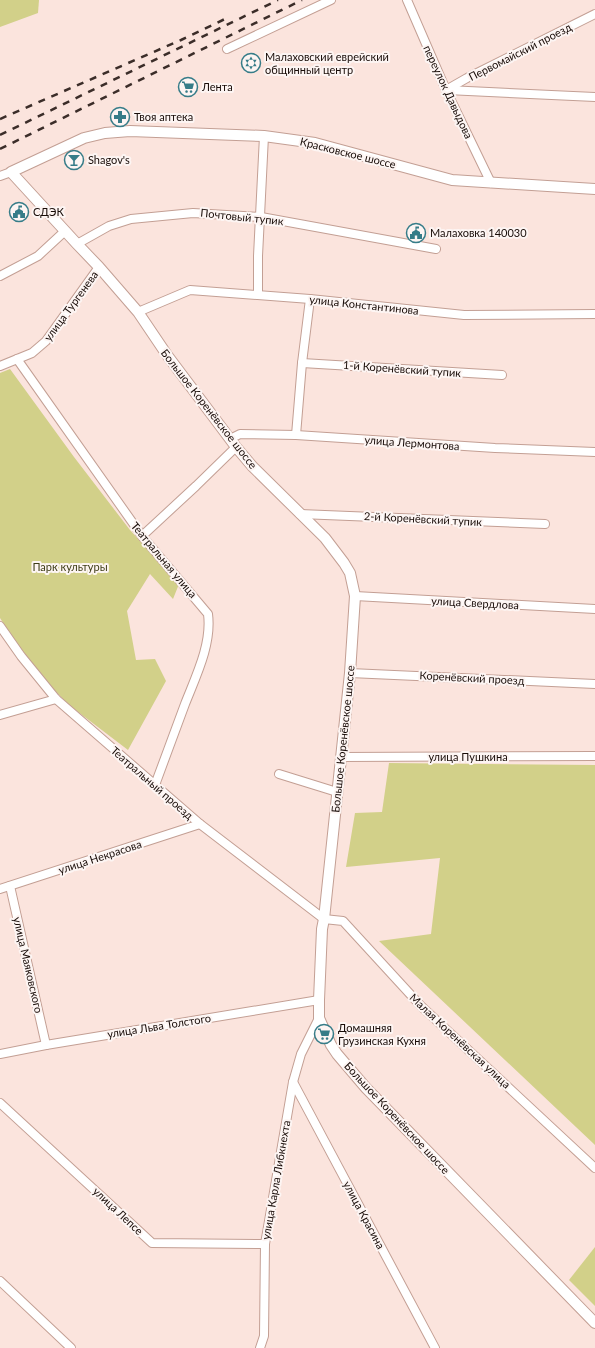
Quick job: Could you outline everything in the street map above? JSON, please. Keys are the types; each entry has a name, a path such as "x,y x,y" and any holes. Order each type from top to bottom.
{"main road":[{"name":"Красковское шоссе","path":"11,172 84,138 105,133 130,131 264,136 315,143 452,180 595,189"},
{"name":"Большое Коренёвское шоссе","path":"11,172 99,267 138,312 171,361 233,443 252,466 325,538 350,573 355,596 350,673 322,930 319,1018 331,1045 337,1054 366,1088 595,1323"}],"street":[{"path":"227,49 331,0"},
{"name":"переулок Давыдова","path":"407,0 446,90 491,183"},
{"name":"Первомайский проезд","path":"446,90 595,14"},
{"path":"446,90 595,97"},
{"path":"258,295 258,256 264,136"},
{"path":"0,176 11,172"},
{"name":"Почтовый тупик","path":"77,244 109,226 131,219 193,213 261,217 436,249"},
{"path":"0,276 38,256 65,231"},
{"name":"улица Тургенева","path":"0,366 32,353 46,341 99,267"},
{"name":"улица Константинова","path":"138,312 190,290 310,299 464,316 595,314"},
{"path":"296,435 302,363 310,299"},
{"name":"Театральная улица","path":"17,359 142,536 208,614 210,624 198,671 155,784"},
{"name":"1-й Коренёвский тупик","path":"302,363 502,375"},
{"name":"улица Лермонтова","path":"233,443 240,434 296,435 495,448 595,452"},
{"path":"142,536 196,486 233,443"},
{"name":"2-й Коренёвский тупик","path":"300,514 545,524"},
{"name":"улица Свердлова","path":"355,596 595,610"},
{"name":"Театральный проезд","path":"0,626 21,656 56,699 200,824 324,919"},
{"name":"Коренёвский проезд","path":"350,673 595,684"},
{"path":"0,715 56,699"},
{"name":"улица Пушкина","path":"341,757 595,756"},
{"path":"279,774 337,792"},
{"name":"улица Некрасова","path":"0,889 200,824"},
{"name":"улица Маяковского","path":"10,886 46,1045"},
{"name":"Малая Коренёвская улица","path":"324,919 343,921 421,1006 595,1168"},
{"name":"улица Льва Толстого","path":"0,1054 319,1000"},
{"name":"улица Карла Либкнехта","path":"260,1348 264,1336 265,1244 293,1082 301,1054 319,1018"},
{"name":"улица Красина","path":"293,1082 435,1348"},
{"name":"улица Лепсе","path":"0,1103 152,1243 265,1244"},
{"path":"0,1281 71,1348"}],"green space":[{"path":"0,0 39,0 38,13 0,27"},
{"name":"Парк культуры","path":"10,369 74,457 130,530 179,584 173,599 150,574 127,611 136,660 155,659 166,681 128,750 69,705 31,666 0,618 0,373"},
{"path":"389,763 595,765 595,1145 379,941 431,934 440,858 346,867 355,813 382,812"},
{"path":"595,1247 595,1306 569,1280"}],"railway":[{"path":"0,135 278,0"},
{"path":"0,149 302,0"},
{"path":"0,119 181,40 227,18"}],"place":[{"name":"Малаховский еврейский общинный центр","path":"251,63"},
{"name":"Лента","path":"188,87"},
{"name":"Твоя аптека","path":"120,117"},
{"name":"Shagov's","path":"74,160"},
{"name":"СДЭК","path":"19,212"},
{"name":"Малаховка 140030","path":"416,233"},
{"name":"Домашняя Грузинская Кухня","path":"324,1034"}]}
